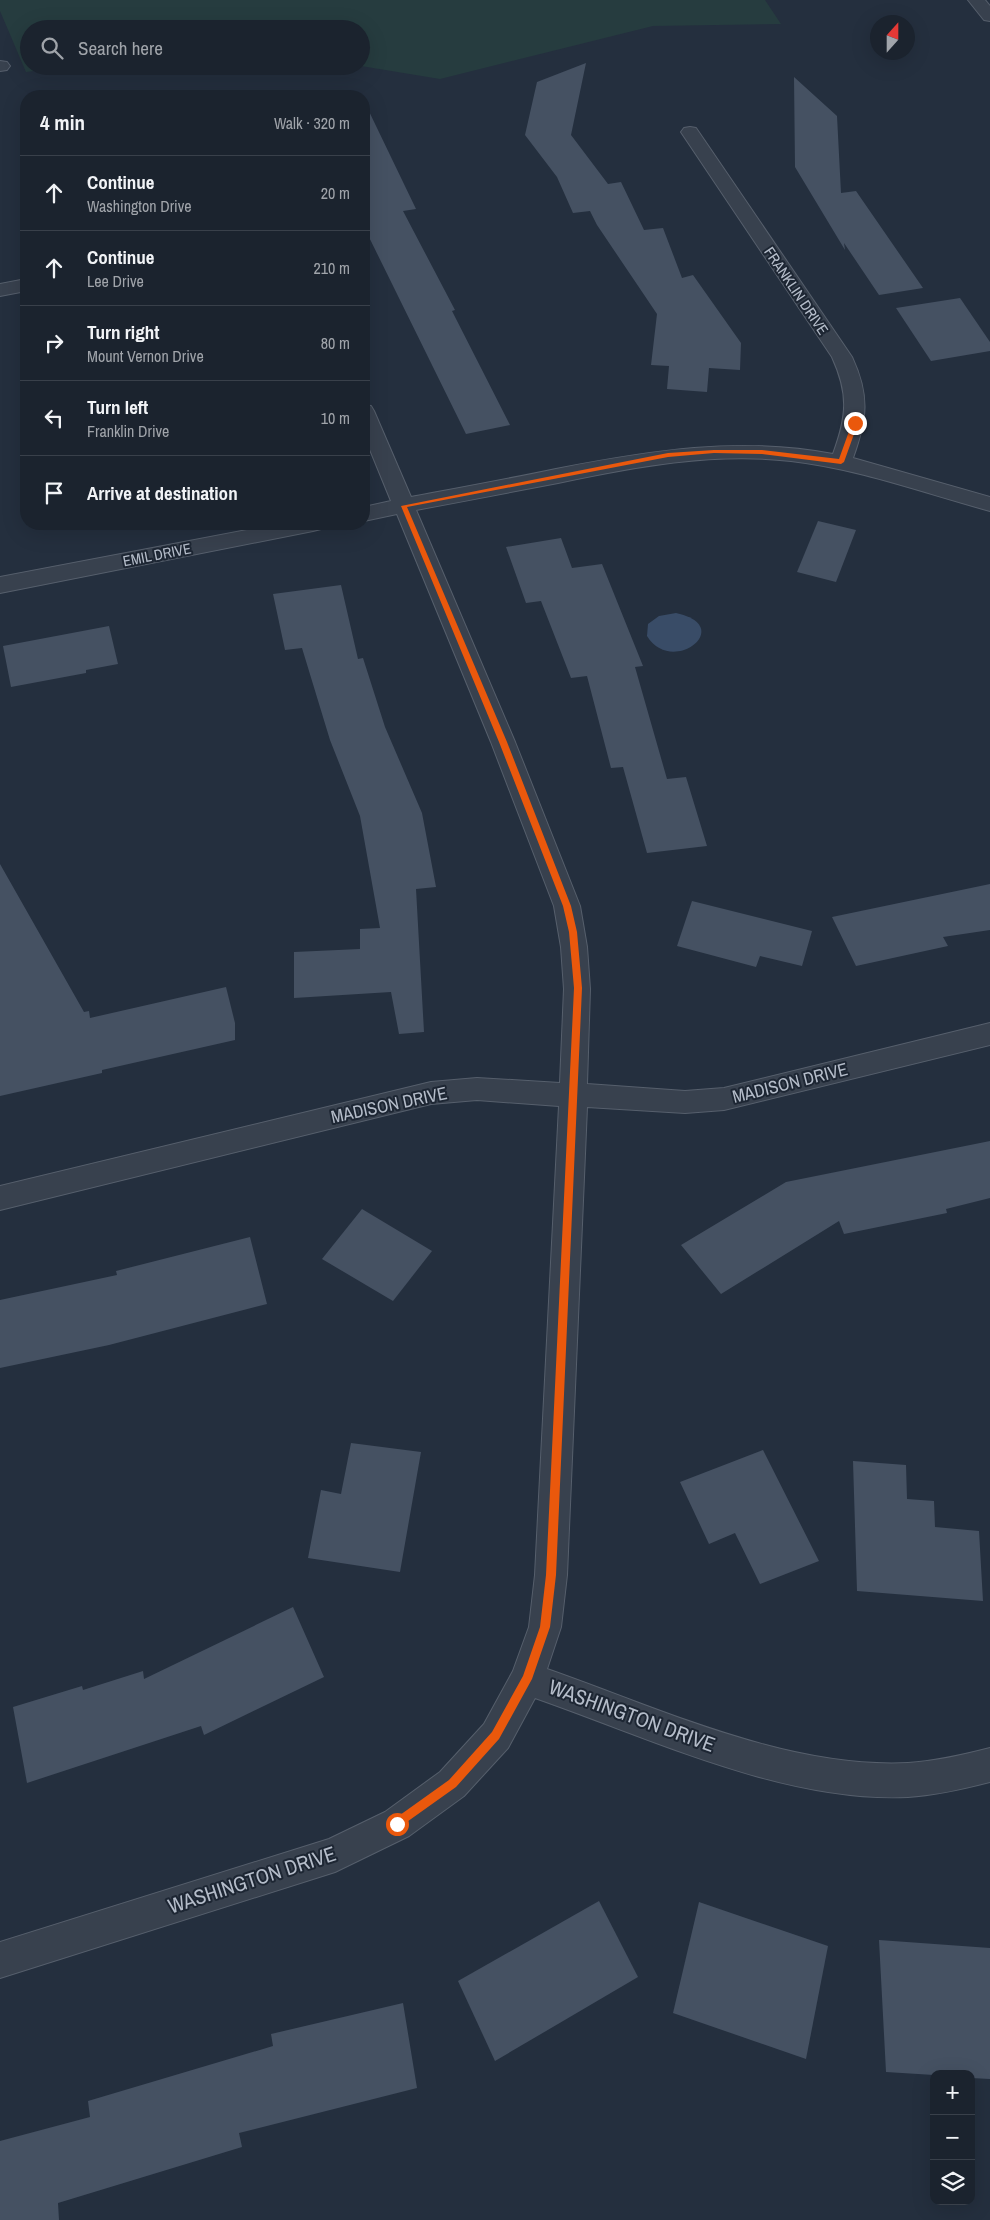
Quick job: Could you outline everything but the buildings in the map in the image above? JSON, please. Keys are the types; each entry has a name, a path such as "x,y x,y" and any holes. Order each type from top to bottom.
{"street":[{"path":"976,0 990,16"},
{"name":"FRANKLIN DRIVE","path":"690,132 842,357 851,374 856,393 857,412 841,462"},
{"path":"0,290 20,286"},
{"path":"370,425 503,742 567,906 573,932 578,988 551,1575 545,1627 527,1679"},
{"path":"370,513 668,455 714,452 762,452 841,462 878,470 990,504"},
{"name":"EMIL DRIVE","path":"0,585 282,530"},
{"name":"MADISON DRIVE","path":"0,1198 431,1093 477,1089 685,1102 724,1099 990,1034"},
{"name":"WASHINGTON DRIVE","path":"0,1960 335,1855 397,1824 452,1784 496,1736 527,1679 739,1754 790,1769 835,1776 885,1780 930,1777 990,1765"}],"green space":[{"path":"0,0 765,0 781,24 653,26 440,79 370,67 370,20 20,20 20,58 0,11"}],"water":[{"path":"676,613 693,619 701,628 700,637 694,645 683,650 671,652 658,647 647,636 648,624 659,616"}],"route":[{"path":"397,1824 452,1784 496,1736 527,1679 545,1627 551,1575 578,988 573,932 567,906 503,742 404,506 622,462 668,455 714,452 762,452 801,455 841,462 855,423"}]}
